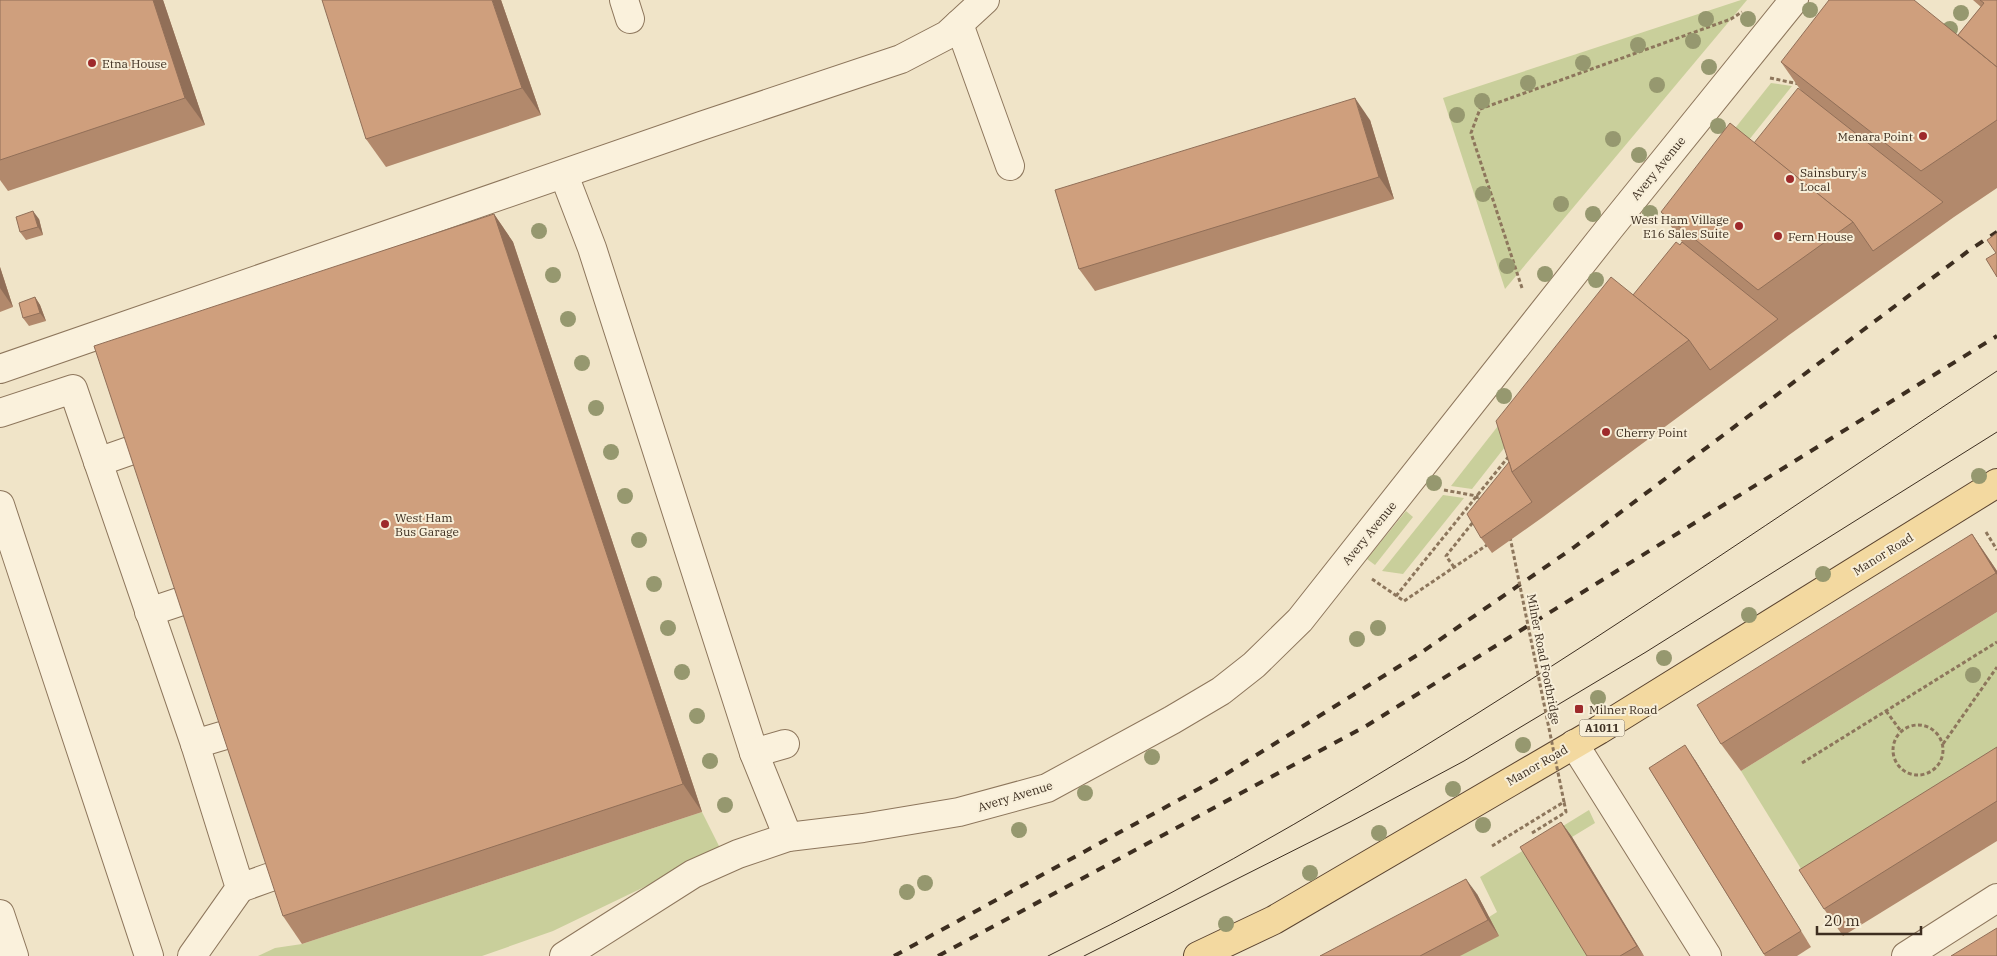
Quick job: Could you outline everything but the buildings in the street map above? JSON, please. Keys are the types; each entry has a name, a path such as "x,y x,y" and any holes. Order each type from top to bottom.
{"main road":[{"name":"Manor Road","path":"1198,956 1274,920 1574,744 1997,484"}],"street":[{"path":"0,369 701,126 901,59 947,35 985,0"},
{"name":"Avery Avenue","path":"564,956 693,874 738,854 788,837 959,812 1047,788 1172,720 1221,690 1254,665 1300,620 1790,4"},
{"path":"959,24 1010,166"},
{"path":"564,174 592,248 754,753 788,837"},
{"path":"0,413 73,389 195,744 240,888"},
{"path":"98,462 138,448"},
{"path":"0,505 149,956"},
{"path":"149,612 188,600"},
{"path":"195,744 232,733"},
{"path":"754,753 786,744"},
{"path":"1574,744 1707,956"},
{"path":"192,956 240,888 279,874"},
{"path":"1906,956 1997,898"},
{"path":"0,914 14,956"}],"path":[{"path":"1534,324 1471,134 1480,109 1731,19 1746,9 1790,4"},
{"path":"1770,78 1801,84"},
{"path":"1396,596 1511,454"},
{"path":"1443,489 1477,496"},
{"path":"1477,496 1478,505"},
{"path":"1454,567 1446,556 1479,515"},
{"path":"1986,532 1997,550"},
{"name":"Milner Road Footbridge","path":"1507,534 1511,540 1564,802"},
{"path":"1425,588 1492,541"},
{"path":"1802,763 1997,642"},
{"path":"1943,744 1934,729 1916,723 1900,730 1892,746 1896,764 1910,775 1928,774 1935,768 1941,762 1943,744 1997,667"},
{"path":"1886,711 1900,730"},
{"path":"1492,846 1564,802 1566,812 1532,833"}],"green space":[{"path":"1741,0 1747,0 1505,289 1443,98"},
{"path":"1771,83 1792,86 1717,180 1709,161"},
{"path":"1516,403 1523,424 1472,489 1451,486"},
{"path":"1443,495 1464,498 1403,574 1382,571"},
{"path":"1406,511 1413,517 1375,565 1367,559"},
{"path":"1997,612 1997,787 1819,898 1741,771"},
{"path":"1589,810 1595,823 1531,862 1588,956 1460,956 1489,917 1497,912 1480,877"},
{"path":"702,812 721,850 553,931 482,956 258,956 275,948 302,944"}],"tram line":[{"path":"1048,956 1172,892 1294,824 1414,753 1649,603 1997,371"},
{"path":"1084,956 1350,822 1464,761 1646,652 1997,432"}],"railway":[{"path":"894,956 1226,774 1419,654 1573,548 1971,249 1997,232"},
{"path":"938,956 1366,726 1997,336"}],"place":[{"name":"Etna House","path":"92,63"},
{"name":"Menara Point","path":"1923,136"},
{"name":"Sainsbury's Local","path":"1790,179"},
{"name":"West Ham Village E16 Sales Suite","path":"1739,226"},
{"name":"Fern House","path":"1778,236"},
{"name":"Cherry Point","path":"1606,432"},
{"name":"West Ham Bus Garage","path":"385,524"},
{"name":"Milner Road","path":"1579,709"}]}
